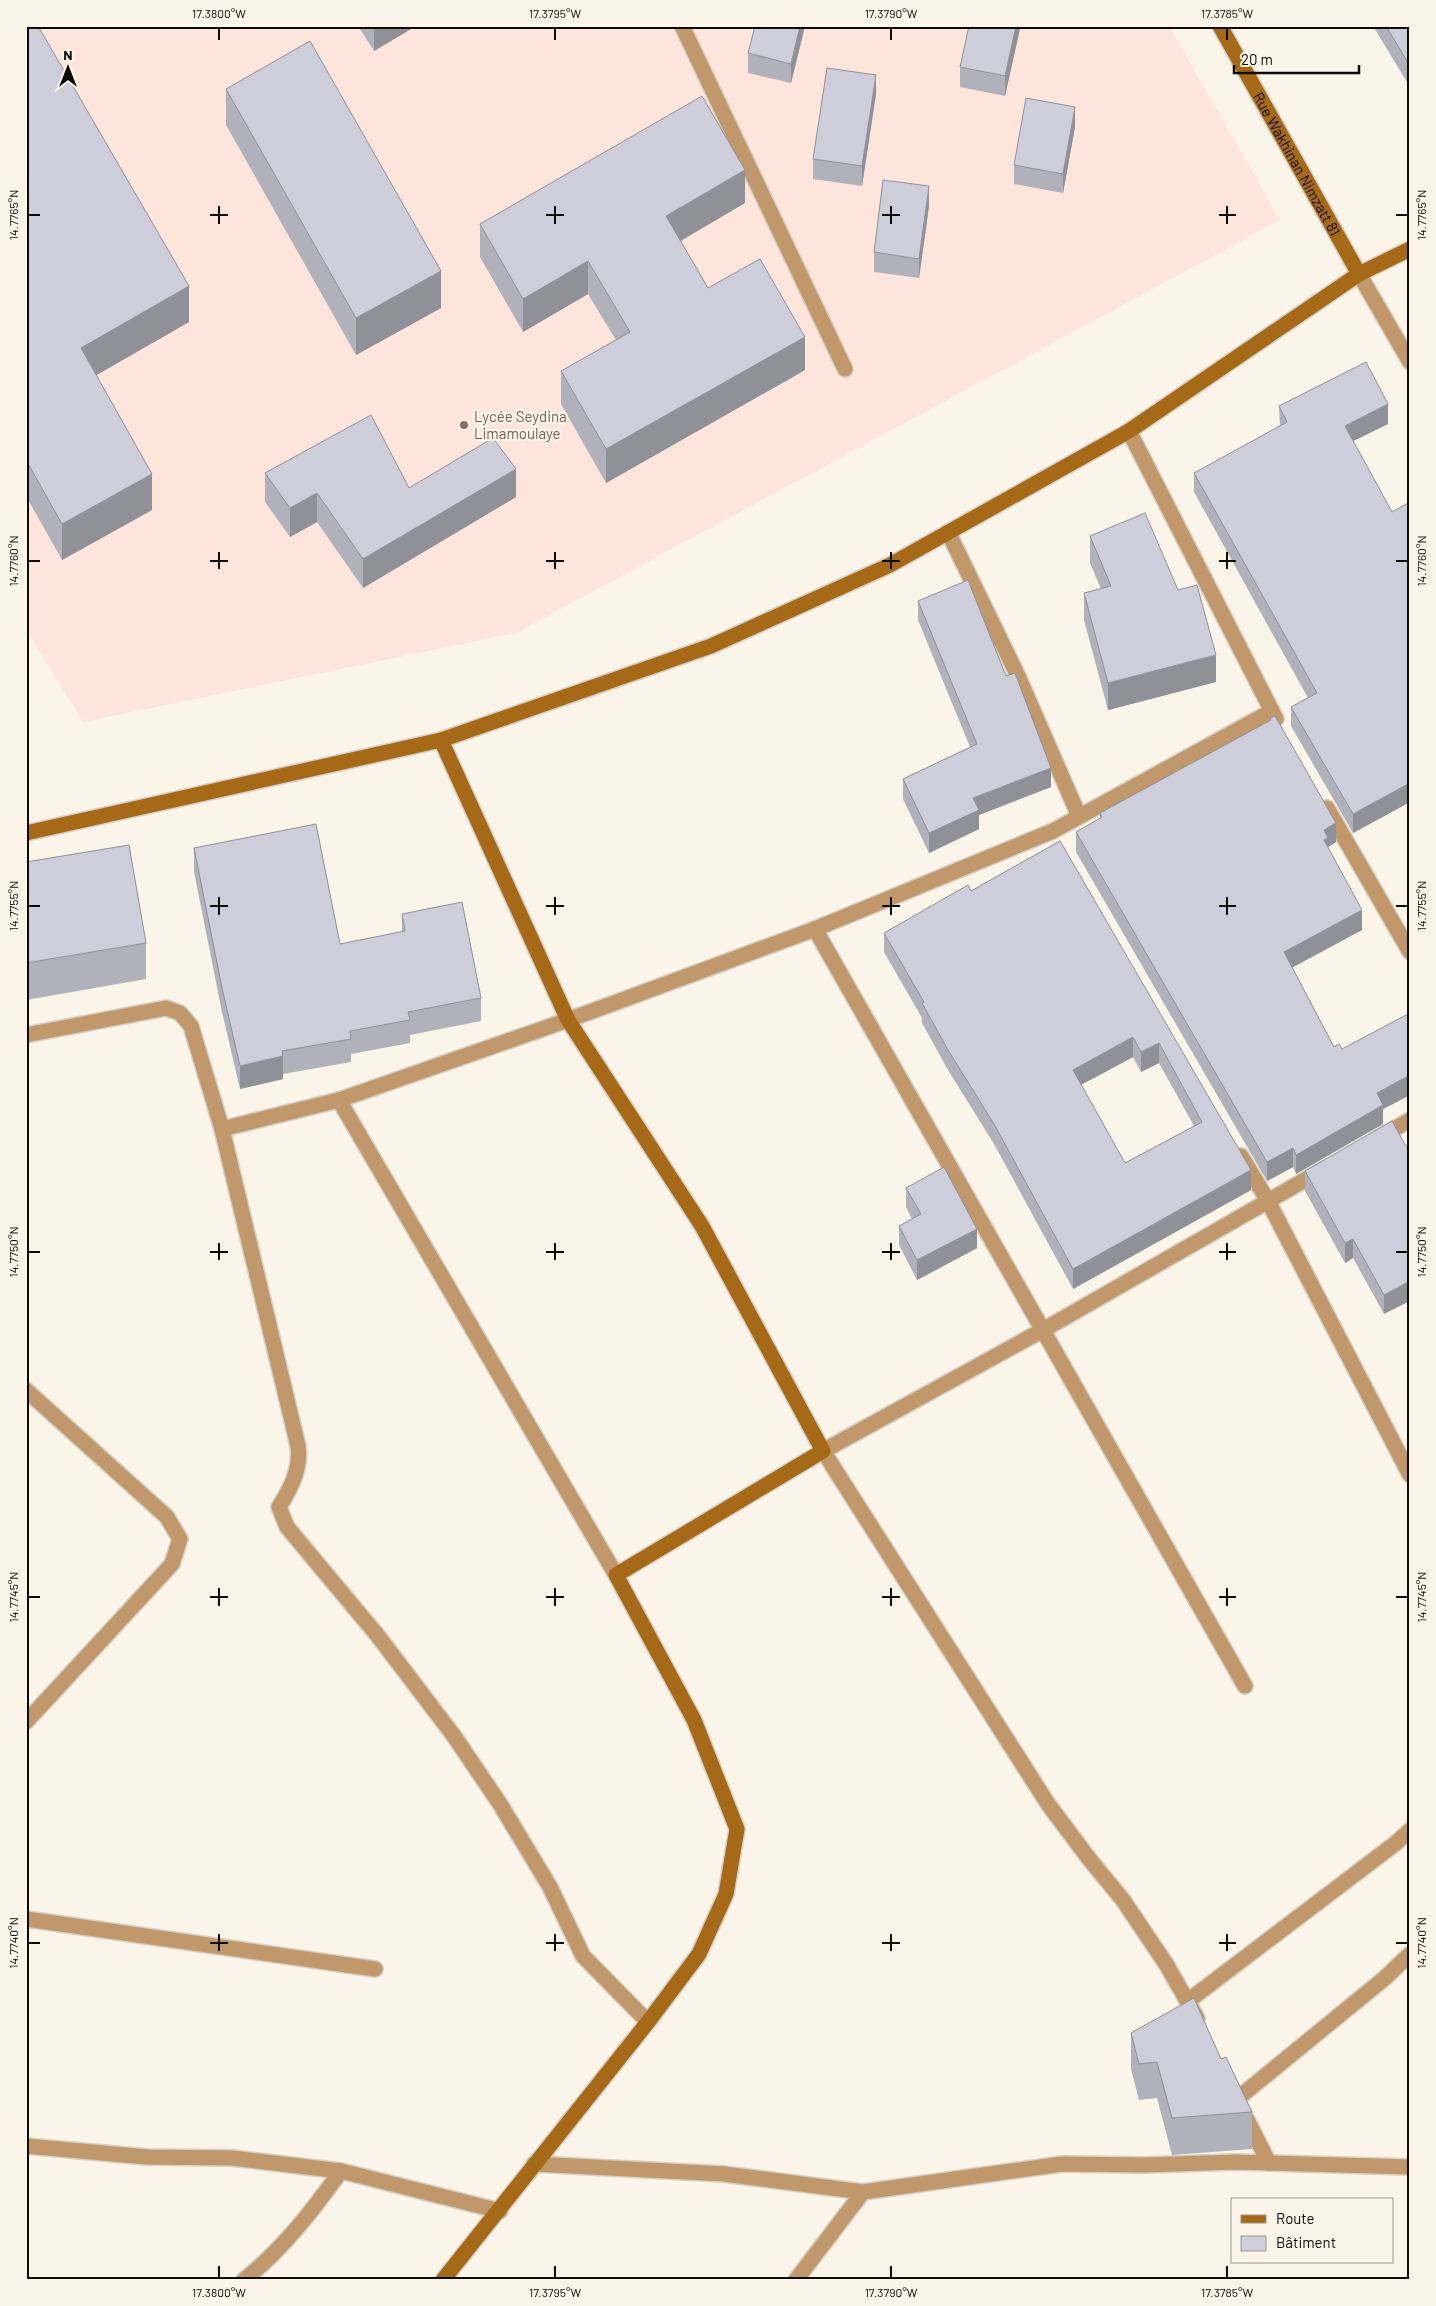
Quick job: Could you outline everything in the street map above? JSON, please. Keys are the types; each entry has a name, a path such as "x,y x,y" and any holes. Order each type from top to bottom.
{"street":[{"path":"682,26 845,369"},
{"name":"Rue Wakhinan Nimzatt 81","path":"1220,26 1359,274"},
{"path":"26,833 441,740 711,646 890,565 1128,431 1359,274 1410,250"},
{"path":"1359,274 1410,362"},
{"path":"1128,431 1282,728"},
{"path":"948,532 1018,676 1079,816"},
{"path":"222,1129 338,1100 568,1020 815,929 1053,831 1272,711"},
{"path":"441,740 568,1020 702,1226 823,1451 1048,1804 1123,1900 1166,1964 1206,2033"},
{"path":"1321,797 1410,952"},
{"path":"1053,831 1063,848"},
{"path":"815,929 1246,1686"},
{"path":"26,1035 166,1008 180,1013 191,1026 222,1129 273,1336 300,1459 292,1486 279,1507 284,1522 378,1636 464,1751 500,1804 550,1887 583,1956 648,2022"},
{"path":"338,1100 616,1575 694,1720 736,1829 726,1894 699,1954 648,2022 534,2164 500,2211 443,2280"},
{"path":"1368,1144 1410,1120"},
{"path":"1233,1141 1268,1201 1410,1475"},
{"path":"616,1575 823,1451 1043,1330 1334,1163"},
{"path":"26,1390 167,1517 180,1539 172,1564 26,1722"},
{"path":"1188,2001 1396,1843 1410,1830"},
{"path":"26,1919 375,1969"},
{"path":"1237,2099 1385,1978 1410,1954"},
{"path":"1229,2083 1269,2163"},
{"path":"26,2146 147,2157 232,2158 341,2171 500,2211"},
{"path":"534,2164 724,2174 863,2192 1062,2164 1269,2163 1410,2167"},
{"path":"244,2280 269,2260 305,2220 341,2171"},
{"path":"796,2280 863,2192"}],"shaded area":[{"name":"Lycée Seydina Limamoulaye","path":"26,26 1169,26 1280,220 516,633 83,722 26,629"}],"building":[{"path":"26,26 38,26 189,286 81,348 152,474 62,524 26,460"},
{"path":"755,26 800,26 791,64 748,53"},
{"path":"969,26 1016,26 1005,76 960,67"},
{"path":"1386,26 1410,26 1410,66"},
{"path":"310,41 441,271 356,318 226,89"},
{"path":"827,68 876,75 862,166 813,159"},
{"path":"702,96 745,170 666,216 708,288 760,259 805,337 606,449 561,371 630,332 588,261 523,299 480,224"},
{"path":"1026,98 1075,107 1063,174 1014,165"},
{"path":"883,180 929,186 919,259 874,252"},
{"path":"1366,362 1388,404 1345,426 1392,512 1410,502 1410,783 1353,814 1291,707 1317,693 1194,473 1287,422 1279,406"},
{"path":"371,415 409,488 493,438 516,469 363,559 317,493 290,508 265,473"},
{"path":"1145,513 1178,590 1197,585 1216,655 1108,683 1084,593 1111,586 1090,536"},
{"path":"968,580 1006,676 1015,673 1051,768 973,798 979,810 929,833 903,779 977,744 918,601"},
{"path":"1275,716 1336,823 1324,830 1328,838 1324,840 1362,910 1284,952 1334,1047 1339,1044 1342,1049 1410,1013 1410,1075 1377,1093 1383,1105 1296,1155 1293,1148 1267,1162 1076,832 1102,817 1100,813 1271,720 1270,718"},
{"path":"316,824 340,944 405,931 402,914 462,902 481,998 408,1012 410,1020 350,1031 351,1039 282,1051 283,1056 240,1066 222,988 194,848"},
{"path":"1060,841 1251,1170 1073,1269 994,1124 948,1050 922,1003 924,1002 884,933 968,885 971,891","holes":["1133,1037 1141,1052 1159,1043 1202,1122 1125,1163 1073,1070"]},
{"path":"129,845 146,943 26,963 26,862"},
{"path":"1392,1121 1407,1148 1410,1146 1410,1281 1384,1295 1353,1239 1345,1243 1305,1171"},
{"path":"944,1167 977,1229 917,1260 899,1226 921,1214 906,1188"},
{"path":"1194,1998 1221,2059 1226,2057 1252,2112 1172,2118 1157,2062 1139,2064 1131,2033"}],"place":[{"name":"Lycée Seydina Limamoulaye","path":"464,425"}]}
